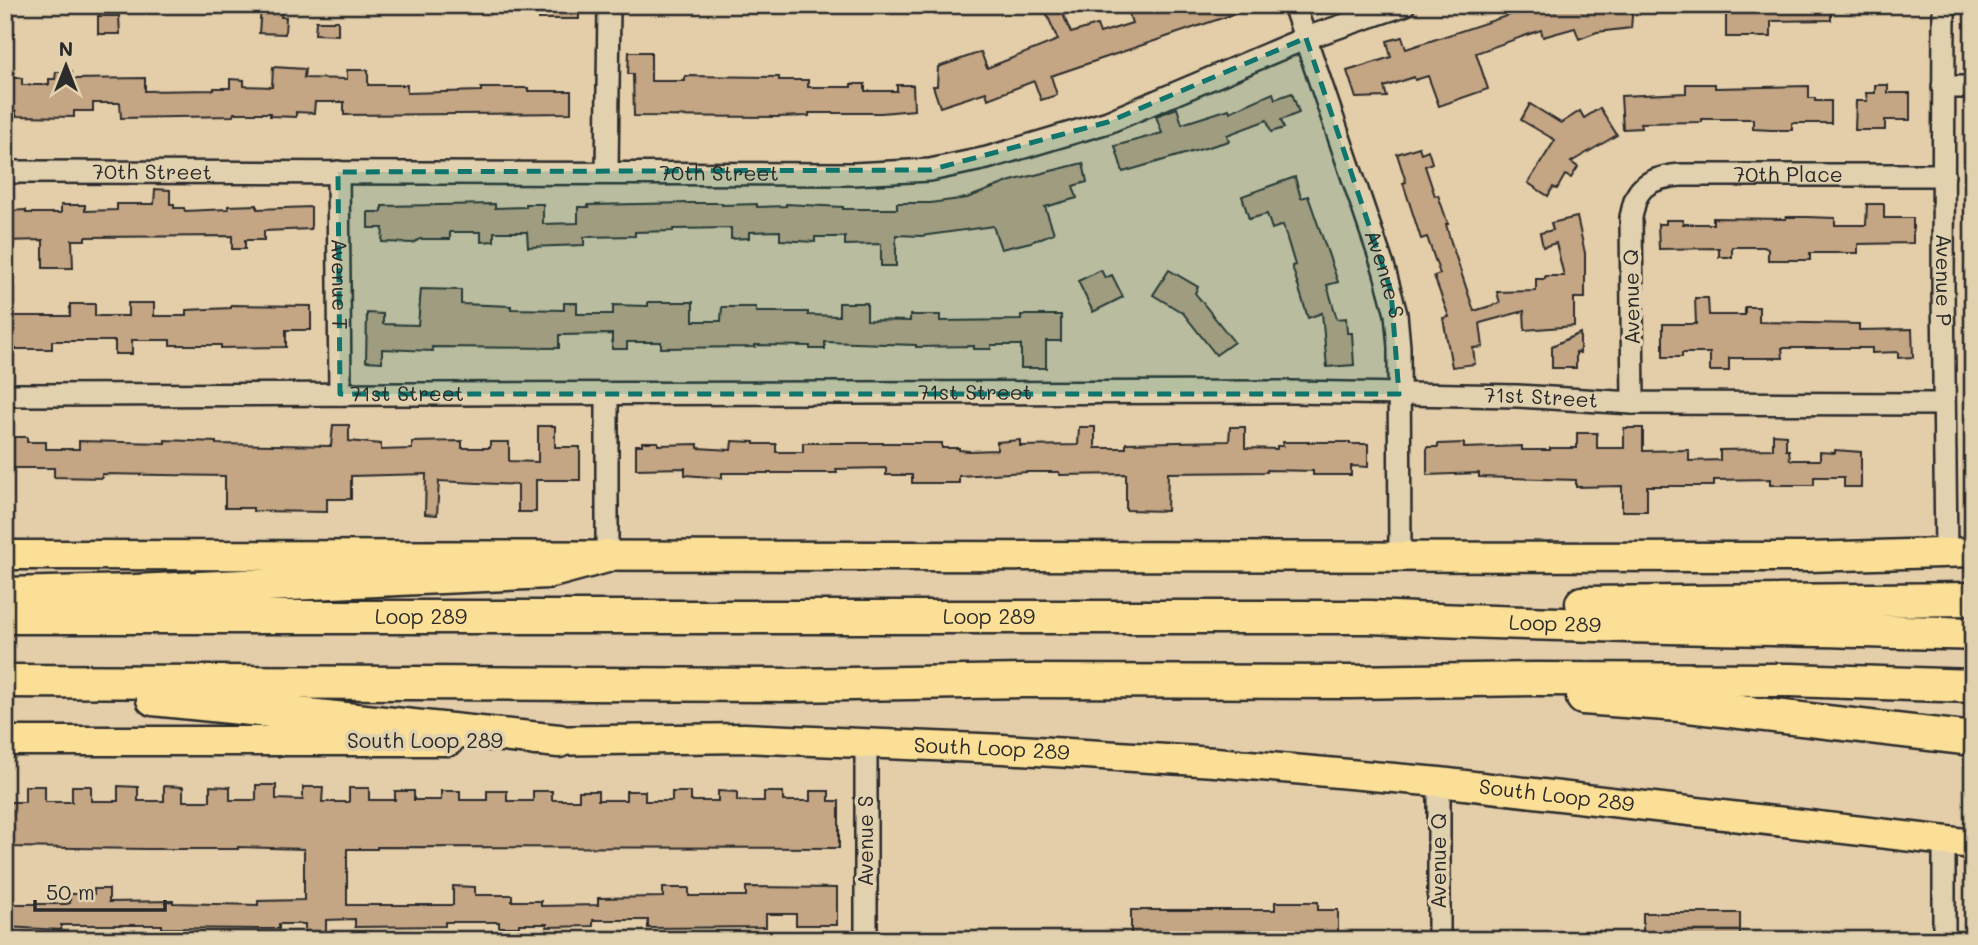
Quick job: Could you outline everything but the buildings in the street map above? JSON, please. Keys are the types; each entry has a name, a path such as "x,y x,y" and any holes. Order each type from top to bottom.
{"highway":[{"path":"5,594 135,591 548,572 607,556"},
{"path":"1370,617 1426,604 1973,599"},
{"name":"Loop 289","path":"5,617 1370,617 1973,634"},
{"path":"5,681 779,685 1534,679 1750,680 1973,686"},
{"path":"5,681 240,709 559,741"},
{"path":"1351,682 1680,705 1973,738"}],"main road":[{"path":"5,555 1809,557 1959,553"},
{"name":"South Loop 289","path":"5,741 559,741 744,738 866,743 1215,762 1439,782 1973,844"}],"street":[{"path":"607,173 609,5"},
{"name":"Avenue S","path":"1294,5 1391,291 1399,346 1400,556"},
{"name":"70th Street","path":"5,172 853,174 930,170 987,158 1108,122 1306,38 1404,5"},
{"name":"Avenue P","path":"1944,5 1943,404 1959,553"},
{"path":"1943,87 1973,87"},
{"name":"Avenue T","path":"338,172 340,394"},
{"name":"70th Place","path":"1638,193 1666,176 1944,175"},
{"name":"Avenue Q","path":"1633,403 1631,217 1638,193"},
{"name":"71st Street","path":"5,395 1291,392 1633,403 1943,404"},
{"path":"607,395 607,556"},
{"name":"Avenue S","path":"866,743 866,940"},
{"name":"Avenue Q","path":"1439,782 1439,940"},
{"path":"1944,841 1944,940"}],"highlighted area":[{"path":"1306,38 1391,291 1399,394 340,394 338,172 930,170 1108,122"}],"waterway":[{"path":"1314,5 1317,14 1343,5"}]}
